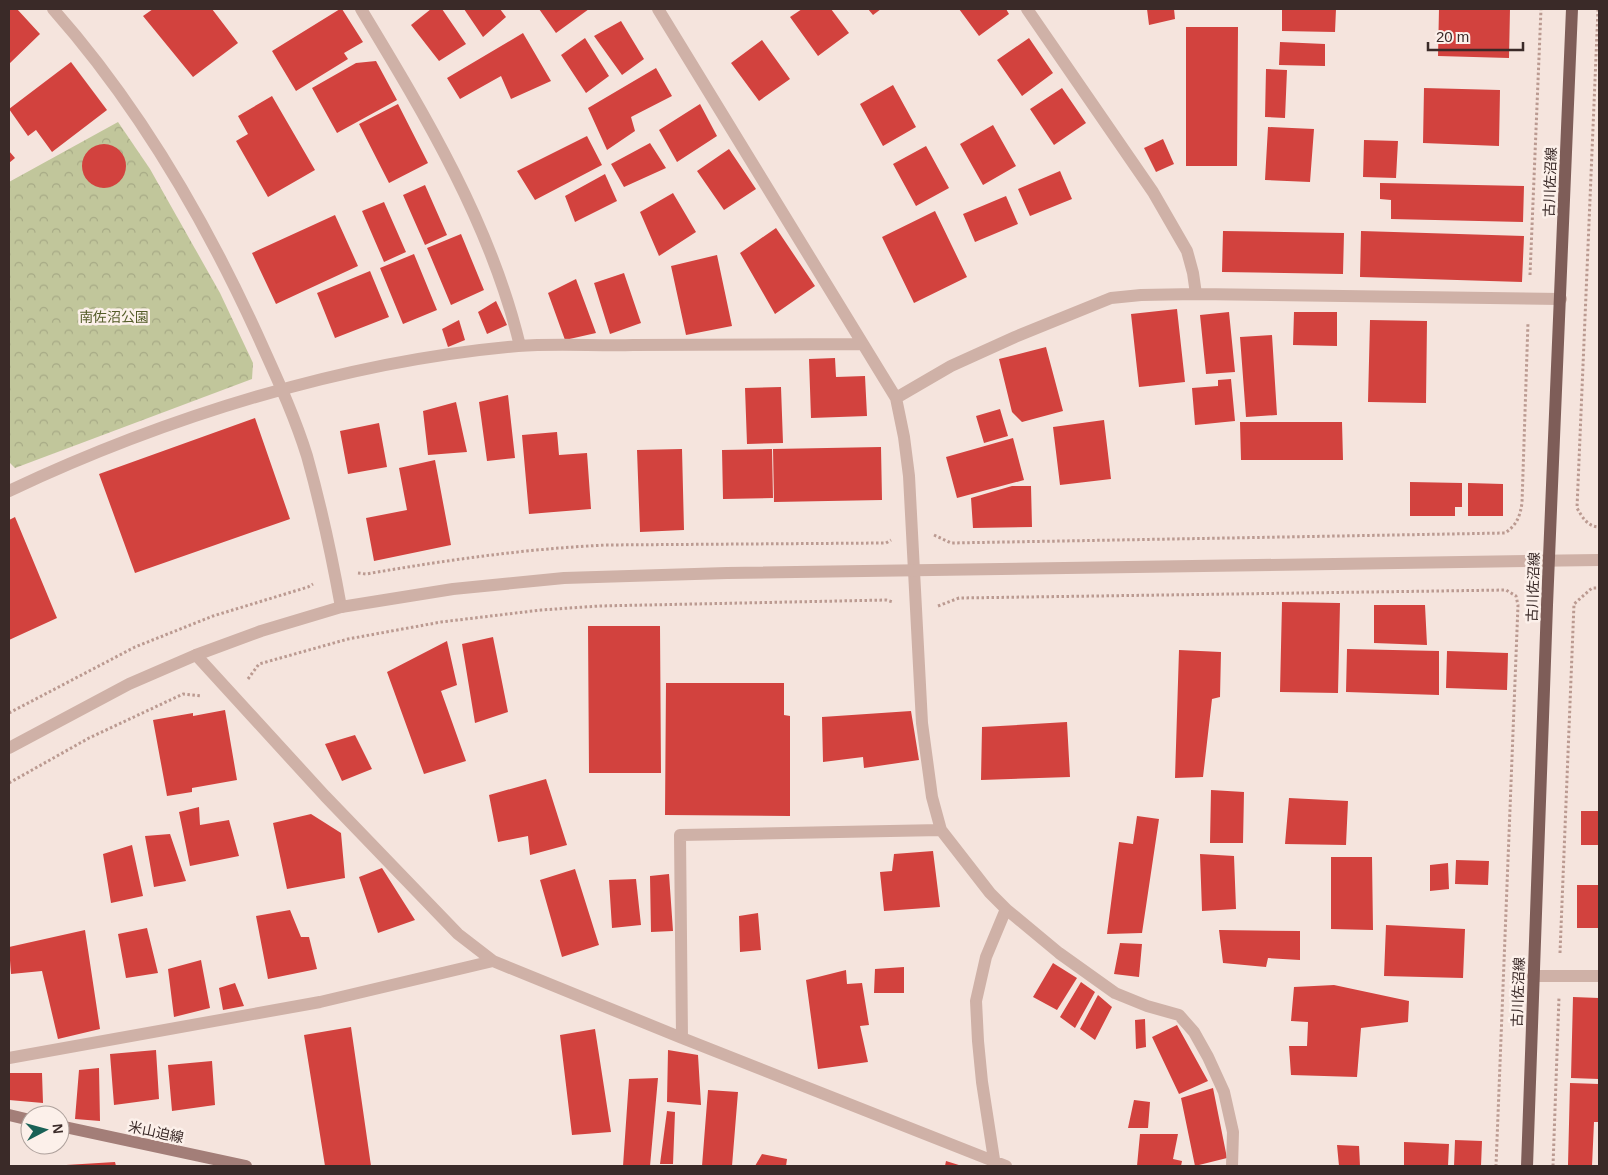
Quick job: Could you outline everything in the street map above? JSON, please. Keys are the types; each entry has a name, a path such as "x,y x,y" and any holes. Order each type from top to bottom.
{"main road":[{"name":"古川佐沼線","path":"1527,1166 1549,561 1572,9"},
{"name":"米山迫線","path":"70,1128 246,1166"}],"street":[{"path":"53,9 106,74 134,113 201,223 244,305 282,389 306,455 327,536 342,607"},
{"path":"361,9 419,105 476,216 504,285 520,346"},
{"path":"658,9 896,398 909,476 922,722 932,797 941,830 990,893 1006,910 1059,954 1115,993 1146,1006 1179,1015 1194,1032 1224,1092 1232,1132 1232,1166"},
{"path":"1027,9 1154,192 1187,251 1196,294"},
{"path":"896,398 959,362 1112,298 1141,294 1196,294 1561,299"},
{"path":"9,491 47,473 112,447 200,415 282,389 361,370 432,357 520,346 862,344"},
{"path":"9,748 129,684 196,655 260,631 342,607 453,589 564,578 727,573 1599,560"},
{"path":"196,655 325,796 458,934 493,961 994,1164 1006,1166"},
{"path":"682,1038 680,836 941,830"},
{"path":"994,1164 979,1050 976,1001 986,957 1006,910"},
{"path":"9,1058 320,1002 493,961"},
{"path":"1534,976 1599,976"}],"path":[{"path":"1483,534 1505,532 1514,526 1520,514 1522,503 1541,9"},
{"path":"1598,9 1577,508 1584,520 1594,527 1599,527"},
{"path":"1553,1166 1574,604 1592,588 1599,588"},
{"path":"9,783 89,738 183,694 206,696 248,679 259,664 348,639 441,622 541,610 599,606 886,600 902,606 939,606 959,598 1506,590 1516,596 1518,605 1496,1166"}],"green space":[{"name":"南佐沼公園","path":"118,122 150,169 220,293 253,363 252,379 15,468 9,462 9,182"}],"building":[{"path":"9,9 17,9 40,34 9,64"},
{"path":"153,9 212,9 238,43 193,77 143,16"},
{"path":"342,9 363,42 344,53 348,59 296,91 272,51"},
{"path":"431,9 442,9 466,44 439,61 411,25"},
{"path":"464,9 500,9 506,17 483,37"},
{"path":"539,9 589,9 556,33"},
{"path":"802,9 831,9 849,33 818,56 790,17"},
{"path":"868,9 881,9 873,15"},
{"path":"959,9 1006,9 1009,14 979,36"},
{"path":"1147,9 1174,9 1175,19 1149,25"},
{"path":"1282,9 1336,9 1335,32 1282,31"},
{"path":"1439,9 1510,9 1509,58 1438,56"},
{"path":"621,21 644,59 622,75 594,36"},
{"path":"1186,27 1238,27 1237,166 1186,166"},
{"path":"523,33 551,81 511,99 501,76 460,99 447,78"},
{"path":"585,38 609,76 586,93 561,55"},
{"path":"1029,38 1053,73 1022,96 997,60"},
{"path":"762,40 790,79 759,101 731,63"},
{"path":"1280,42 1325,44 1325,66 1279,65"},
{"path":"376,61 397,100 337,133 312,88 356,63"},
{"path":"71,62 107,110 52,152 36,130 28,136 9,109"},
{"path":"656,68 672,96 631,117 635,131 607,150 588,108"},
{"path":"1266,69 1287,70 1285,118 1265,117"},
{"path":"893,85 916,127 883,146 860,104"},
{"path":"1062,88 1086,123 1054,145 1030,109"},
{"path":"1424,88 1500,90 1499,146 1423,143"},
{"path":"272,96 315,170 268,197 236,141 248,134 238,116"},
{"path":"398,104 428,163 389,183 359,124"},
{"path":"700,104 717,136 677,162 659,130"},
{"path":"993,125 1016,166 983,185 960,144"},
{"path":"1268,127 1314,129 1310,182 1265,180"},
{"path":"587,136 602,165 535,200 517,171"},
{"path":"1163,139 1174,164 1156,172 1144,148"},
{"path":"1364,140 1398,141 1396,178 1363,177"},
{"path":"650,143 666,168 624,187 611,164"},
{"path":"104,144 116,148 122,154 126,166 122,178 116,184 104,188 92,184 86,178 82,166 86,154 92,148"},
{"path":"926,146 949,188 916,206 893,164"},
{"path":"729,149 756,189 724,210 697,171"},
{"path":"9,151 15,158 9,163"},
{"path":"1060,171 1072,199 1030,216 1018,189"},
{"path":"605,174 617,201 575,222 565,196"},
{"path":"1380,183 1524,186 1523,222 1391,219 1391,200 1380,199"},
{"path":"425,185 447,235 425,245 403,195"},
{"path":"673,193 696,232 659,256 640,212"},
{"path":"1006,196 1018,224 975,242 963,214"},
{"path":"384,202 406,252 384,262 362,211"},
{"path":"935,211 967,277 914,303 882,237"},
{"path":"335,215 358,266 276,304 252,253"},
{"path":"776,228 815,286 775,314 740,253"},
{"path":"1223,231 1344,233 1343,274 1222,272"},
{"path":"1361,231 1524,236 1522,282 1360,277"},
{"path":"461,234 484,290 451,305 427,248"},
{"path":"414,254 437,310 403,324 380,268"},
{"path":"717,255 732,326 686,335 671,266"},
{"path":"370,271 389,317 335,338 317,293"},
{"path":"624,273 641,323 610,334 594,283"},
{"path":"576,279 596,333 565,340 548,293"},
{"path":"496,301 507,325 487,334 478,312"},
{"path":"1177,309 1185,382 1139,387 1131,314"},
{"path":"1229,312 1235,372 1206,374 1200,315"},
{"path":"1294,312 1337,312 1337,346 1293,345"},
{"path":"459,320 465,340 448,347 442,329"},
{"path":"1370,320 1427,321 1426,403 1368,402"},
{"path":"1272,335 1277,415 1246,417 1240,337"},
{"path":"1046,347 1063,411 1022,422 1012,412 999,359"},
{"path":"835,358 836,377 865,376 867,416 811,418 809,359"},
{"path":"1231,379 1235,421 1195,425 1192,388 1218,386 1218,380"},
{"path":"781,387 783,443 747,444 745,388"},
{"path":"508,395 515,458 487,461 479,402"},
{"path":"456,402 467,452 428,455 423,411"},
{"path":"1000,409 1008,436 984,443 976,416"},
{"path":"255,418 290,519 135,573 99,474"},
{"path":"1104,420 1111,479 1060,485 1053,427"},
{"path":"1240,422 1342,422 1343,460 1241,460"},
{"path":"379,423 387,467 348,474 340,431"},
{"path":"557,432 559,455 587,453 591,509 529,514 522,435"},
{"path":"1013,438 1024,480 957,498 946,457"},
{"path":"881,447 882,500 774,502 773,449"},
{"path":"682,449 684,530 640,532 637,450"},
{"path":"772,449 773,498 723,499 722,450"},
{"path":"435,460 451,545 374,561 366,518 407,510 399,468"},
{"path":"1410,482 1462,483 1462,507 1455,507 1455,516 1410,516"},
{"path":"1468,483 1503,484 1503,516 1468,516"},
{"path":"1012,486 1031,486 1032,527 973,528 971,498"},
{"path":"15,517 57,618 9,640 9,520"},
{"path":"1282,602 1340,603 1338,693 1280,692"},
{"path":"1374,605 1425,605 1427,645 1374,643"},
{"path":"588,626 660,626 661,773 589,773"},
{"path":"493,637 508,712 475,723 462,644"},
{"path":"447,641 457,685 441,691 466,761 424,774 387,672"},
{"path":"1347,649 1439,651 1439,695 1346,692"},
{"path":"1179,650 1221,652 1220,697 1212,699 1203,777 1175,778"},
{"path":"1447,651 1508,653 1507,690 1446,688"},
{"path":"666,683 784,683 784,715 790,716 790,816 665,815"},
{"path":"225,710 237,780 192,788 192,792 167,796 153,720 193,713 193,716"},
{"path":"911,711 919,760 864,768 863,757 823,762 822,717"},
{"path":"1067,722 1070,777 981,780 982,727"},
{"path":"355,735 372,769 342,781 325,744"},
{"path":"546,779 567,845 530,855 528,836 498,842 489,795"},
{"path":"1211,790 1244,792 1243,843 1210,843"},
{"path":"1289,798 1348,801 1346,845 1285,844"},
{"path":"199,807 200,825 229,820 239,856 190,866 179,812"},
{"path":"1581,811 1599,811 1599,845 1581,845"},
{"path":"311,814 341,833 345,878 287,889 273,823"},
{"path":"1137,816 1159,819 1142,933 1107,934 1119,842 1133,844"},
{"path":"170,834 186,881 154,887 145,836"},
{"path":"132,845 143,896 111,903 103,854"},
{"path":"933,851 940,907 884,911 880,872 892,871 894,854"},
{"path":"1200,854 1234,856 1236,909 1202,911"},
{"path":"1331,857 1372,857 1373,930 1331,929"},
{"path":"1456,860 1489,861 1488,885 1455,884"},
{"path":"1448,863 1449,889 1430,891 1430,865"},
{"path":"382,868 415,920 378,933 359,877"},
{"path":"575,869 599,945 562,957 540,880"},
{"path":"669,874 673,931 651,932 650,876"},
{"path":"636,879 641,925 612,928 609,880"},
{"path":"1577,885 1599,885 1599,928 1577,928"},
{"path":"290,910 301,937 309,937 317,969 268,979 256,916"},
{"path":"758,913 761,950 740,952 739,916"},
{"path":"1386,925 1465,929 1463,978 1384,976"},
{"path":"147,928 158,973 126,978 118,934"},
{"path":"85,930 100,1029 58,1039 42,971 11,974 9,947"},
{"path":"1219,930 1300,931 1300,960 1268,958 1266,967 1223,963"},
{"path":"1120,943 1142,944 1139,977 1114,974"},
{"path":"201,960 210,1008 174,1017 168,969"},
{"path":"1053,963 1077,978 1057,1010 1033,997"},
{"path":"904,967 904,993 874,993 875,969"},
{"path":"846,970 847,984 862,983 869,1025 860,1026 868,1062 818,1069 806,980"},
{"path":"1081,982 1095,992 1075,1028 1060,1017"},
{"path":"235,983 244,1006 223,1010 219,988"},
{"path":"1334,985 1409,1001 1408,1022 1361,1028 1357,1077 1291,1075 1289,1046 1307,1046 1308,1022 1291,1021 1294,987"},
{"path":"1098,995 1112,1007 1095,1040 1080,1029"},
{"path":"1573,997 1599,998 1599,1079 1571,1078"},
{"path":"1145,1019 1146,1047 1136,1049 1135,1020"},
{"path":"1177,1025 1208,1081 1179,1094 1152,1037"},
{"path":"351,1027 371,1166 325,1166 304,1035"},
{"path":"595,1029 611,1132 572,1135 560,1035"},
{"path":"156,1050 159,1099 114,1105 110,1054"},
{"path":"668,1050 698,1055 701,1105 667,1102"},
{"path":"212,1061 215,1105 172,1111 168,1065"},
{"path":"99,1068 100,1121 75,1119 79,1070"},
{"path":"9,1073 42,1073 43,1103 9,1100"},
{"path":"658,1078 650,1166 623,1166 629,1079"},
{"path":"1570,1083 1599,1084 1599,1122 1594,1122 1592,1166 1568,1165"},
{"path":"1213,1088 1227,1158 1195,1166 1181,1098"},
{"path":"708,1090 738,1092 732,1166 702,1166"},
{"path":"1134,1100 1150,1102 1148,1128 1128,1128"},
{"path":"667,1111 675,1112 673,1164 660,1164"},
{"path":"1140,1134 1178,1134 1173,1159 1182,1161 1181,1166 1137,1166"},
{"path":"1455,1140 1482,1141 1481,1166 1454,1166"},
{"path":"1404,1142 1449,1144 1448,1166 1404,1166"},
{"path":"1337,1145 1359,1146 1360,1166 1339,1166"},
{"path":"762,1154 787,1159 786,1166 755,1166"},
{"path":"946,1161 962,1166 945,1166"},
{"path":"115,1162 116,1166 66,1166 66,1165"}]}
